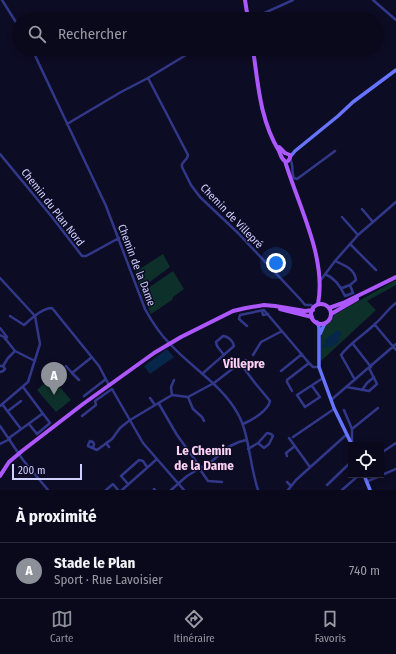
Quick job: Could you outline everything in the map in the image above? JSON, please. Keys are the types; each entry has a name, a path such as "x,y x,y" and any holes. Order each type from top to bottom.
{"main road":[{"path":"245,0 247,12"},
{"path":"254,56 263,113 273,141 287,158 289,176 302,207 320,275 321,304"},
{"path":"331,314 396,277"},
{"path":"321,304 329,308 374,289"},
{"path":"0,476 9,462 18,454 169,344 233,311 246,308 275,306 305,311 321,304"},
{"path":"264,306 312,317 317,322 325,323 329,320 331,314 329,308"},
{"path":"312,317 313,308"}],"street":[{"path":"2,0 12,16"},
{"path":"266,12 293,0"},
{"path":"373,0 396,20"},
{"name":"Chemin de la Dame","path":"35,56 106,206 145,309 169,344 212,383 234,407 243,424 252,470 258,490"},
{"path":"67,124 184,56"},
{"path":"335,151 297,179 294,178 292,174 292,163 287,158 338,116 356,99 396,70"},
{"name":"Chemin de Villepré","path":"148,78 186,150 187,158 182,164 182,167 196,191 301,300 305,304 311,305 313,308"},
{"name":"Chemin du Plan Nord","path":"0,154 56,221 82,256 86,256 119,238"},
{"path":"320,281 358,235 396,202"},
{"path":"362,209 373,222"},
{"path":"342,216 358,235"},
{"path":"350,244 376,270"},
{"path":"335,261 345,265 354,274 356,280 350,285 342,288"},
{"path":"320,275 325,274 333,279 342,288 347,296 354,293 350,285"},
{"path":"0,278 35,316 40,344 28,382 1,405 8,411 21,429"},
{"path":"355,380 341,355 348,346 353,344 375,325 389,308 396,303"},
{"path":"10,316 24,325 46,309 52,308 92,357 143,442 169,475 184,490"},
{"path":"247,326 239,318 239,316 264,310 309,363 314,367 319,367"},
{"path":"317,322 319,327 319,367 334,409 350,442"},
{"path":"319,339 325,323"},
{"path":"375,325 395,346 396,350"},
{"path":"0,328 7,337 5,339"},
{"path":"253,355 261,342 282,331"},
{"path":"0,335 15,351 35,361"},
{"path":"202,374 224,355 234,346 228,337 222,336 216,342 217,346 224,355"},
{"path":"347,387 368,392 377,384 370,368 353,344"},
{"path":"331,401 395,346"},
{"path":"0,372 4,371 4,367 2,366 15,351"},
{"path":"281,371 302,354"},
{"path":"72,373 92,357"},
{"path":"93,448 97,450 112,439 120,428 130,420 172,395 188,397 246,360"},
{"path":"240,363 254,383 270,401 268,406 251,420 243,424"},
{"path":"292,391 286,382 309,363"},
{"path":"66,366 79,380"},
{"path":"362,390 374,377"},
{"path":"312,386 320,397 305,407 297,395 323,378"},
{"path":"84,396 106,379"},
{"path":"172,395 171,386 174,380"},
{"path":"22,387 50,424 38,434 29,424"},
{"path":"82,416 96,405 95,401 111,387"},
{"path":"188,397 193,409 202,417 204,421"},
{"path":"150,398 155,405"},
{"path":"8,411 21,401"},
{"path":"159,404 177,435 208,482 222,482"},
{"path":"352,429 378,408"},
{"path":"293,437 334,409"},
{"path":"344,410 352,429 353,442"},
{"path":"0,444 42,414"},
{"path":"0,426 18,454 48,490"},
{"path":"248,449 258,443 267,433 273,436 269,444 264,448 258,443"},
{"path":"288,490 310,467 346,434"},
{"path":"289,438 310,467"},
{"path":"171,490 187,476 212,461 234,444 246,440"},
{"path":"106,443 109,447"},
{"path":"384,451 396,443"},
{"path":"287,456 286,453 295,446"},
{"path":"122,490 157,459"},
{"path":"128,484 121,476 140,460 143,461 147,467"},
{"path":"327,485 348,465"},
{"path":"384,474 396,468"},
{"path":"342,490 356,478"},
{"path":"365,478 370,490"},
{"path":"366,482 375,478"},
{"path":"287,482 291,486"},
{"path":"106,490 113,484 118,490"}],"green space":[{"path":"163,254 170,267 140,289 135,272"},
{"path":"173,271 184,289 173,297 172,300 151,314 141,293"},
{"path":"396,280 396,285 367,301 376,310 321,361 322,332 334,315"},
{"path":"51,377 71,400 56,412 37,390"}],"water":[{"path":"338,330 342,334 338,337 340,340 332,347 330,346 325,349 322,345 325,344 324,340"},
{"path":"167,349 174,357 150,374 144,366"}],"place":[{"name":"Stade le Plan","path":"54,395"}],"district":[{"name":"Villepre","path":"244,363"},
{"name":"Le Chemin de la Dame","path":"204,458"}]}
